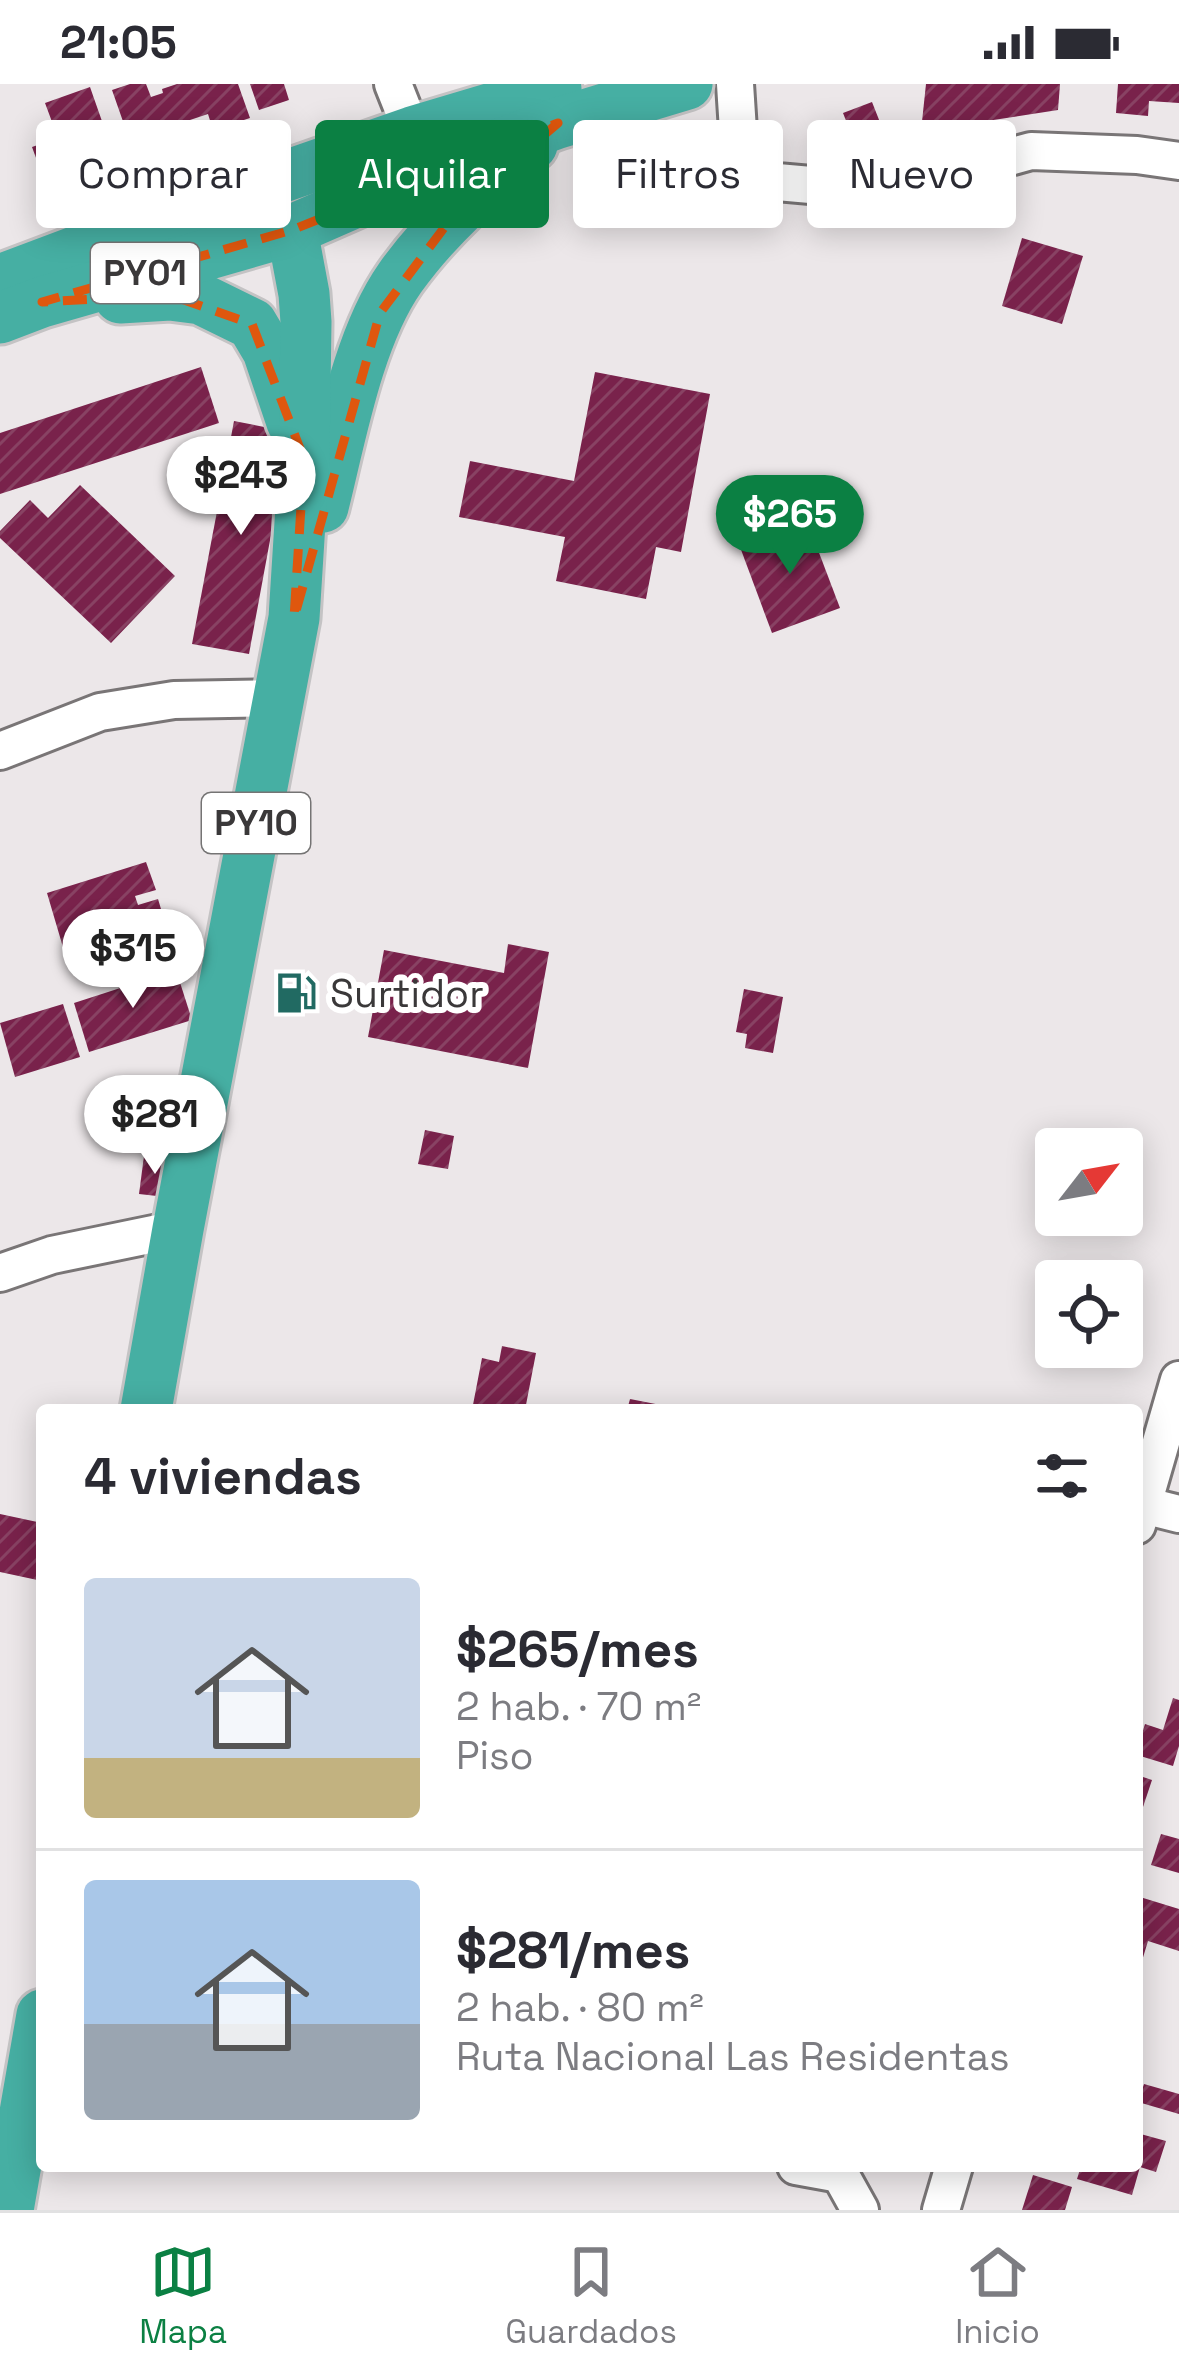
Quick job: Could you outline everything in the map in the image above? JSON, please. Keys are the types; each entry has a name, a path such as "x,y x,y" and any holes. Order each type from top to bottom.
{"highway":[{"name":"PY01","path":"454,120 687,84"},
{"name":"PY01","path":"14,300 292,230 436,167 565,103"},
{"path":"294,618 364,351 380,313 400,278 459,208 565,103"},
{"path":"258,228 292,230 468,116"},
{"name":"PY01","path":"14,300 143,228"},
{"name":"PY10","path":"147,1404 294,618 306,322 292,230"},
{"path":"14,300 170,295 201,299 252,324 268,351 304,459"},
{"path":"8,2210 36,2049"}],"street":[{"path":"393,84 407,120"},
{"path":"734,84 739,146 752,170 776,182 896,188 1030,151 1179,161"},
{"path":"0,751 100,712 174,700 280,698"},
{"path":"0,1273 52,1255 178,1228"},
{"path":"1143,1505 1179,1380"},
{"path":"1143,1515 1179,1514"},
{"path":"829,2172 840,2174 860,2210"},
{"path":"941,2210 952,2172"}],"highlighted area":[{"path":"558,123 459,208 380,313 294,618 304,459 252,324 170,295 42,302 292,230"}],"building":[{"path":"146,84 151,97 177,84 238,84 250,118 210,120 208,114 190,120 122,120 112,90"},
{"path":"250,84 284,84 289,100 259,110"},
{"path":"926,84 1060,84 1058,110 993,120 922,120"},
{"path":"1118,84 1179,84 1179,103 1149,101 1148,116 1116,113"},
{"path":"90,87 102,120 51,120 45,103"},
{"path":"872,102 879,120 846,120 843,113"},
{"path":"1022,238 1083,256 1062,324 1002,306"},
{"path":"201,367 219,423 0,494 0,433"},
{"path":"595,372 710,394 681,552 656,547 646,599 556,581 565,537 459,517 470,461 574,481"},
{"path":"234,421 290,432 249,654 192,644"},
{"path":"80,485 175,576 111,643 0,538 0,531 30,500 48,518"},
{"path":"807,521 840,608 772,633 740,547"},
{"path":"146,862 156,890 135,896 138,905 158,899 167,929 148,935 151,945 70,971 47,893"},
{"path":"508,944 549,952 528,1068 368,1037 384,950 504,973"},
{"path":"176,970 192,1020 89,1052 74,1003"},
{"path":"744,989 783,997 773,1053 745,1048 747,1034 736,1032"},
{"path":"63,1004 80,1057 15,1077 0,1023"},
{"path":"425,1130 454,1136 448,1169 418,1164"},
{"path":"144,1156 171,1160 166,1197 139,1194"},
{"path":"502,1346 536,1353 526,1404 473,1404 482,1358 499,1362"},
{"path":"0,1514 36,1522 36,1580 0,1572"},
{"path":"1173,1698 1179,1700 1179,1746 1173,1766 1143,1757 1145,1724 1163,1730"},
{"path":"1143,1777 1152,1780 1143,1807"},
{"path":"1161,1834 1179,1839 1179,1873 1151,1865"},
{"path":"1143,1898 1179,1909 1179,1951 1148,1941 1143,1958"},
{"path":"1143,2087 1179,2094 1179,2114 1143,2103"},
{"path":"1143,2135 1166,2141 1156,2172 1143,2168"},
{"path":"1079,2172 1139,2172 1132,2195 1077,2179"},
{"path":"1033,2175 1072,2187 1065,2210 1022,2210"}],"place":[{"name":"Surtidor","path":"296,993"}]}
